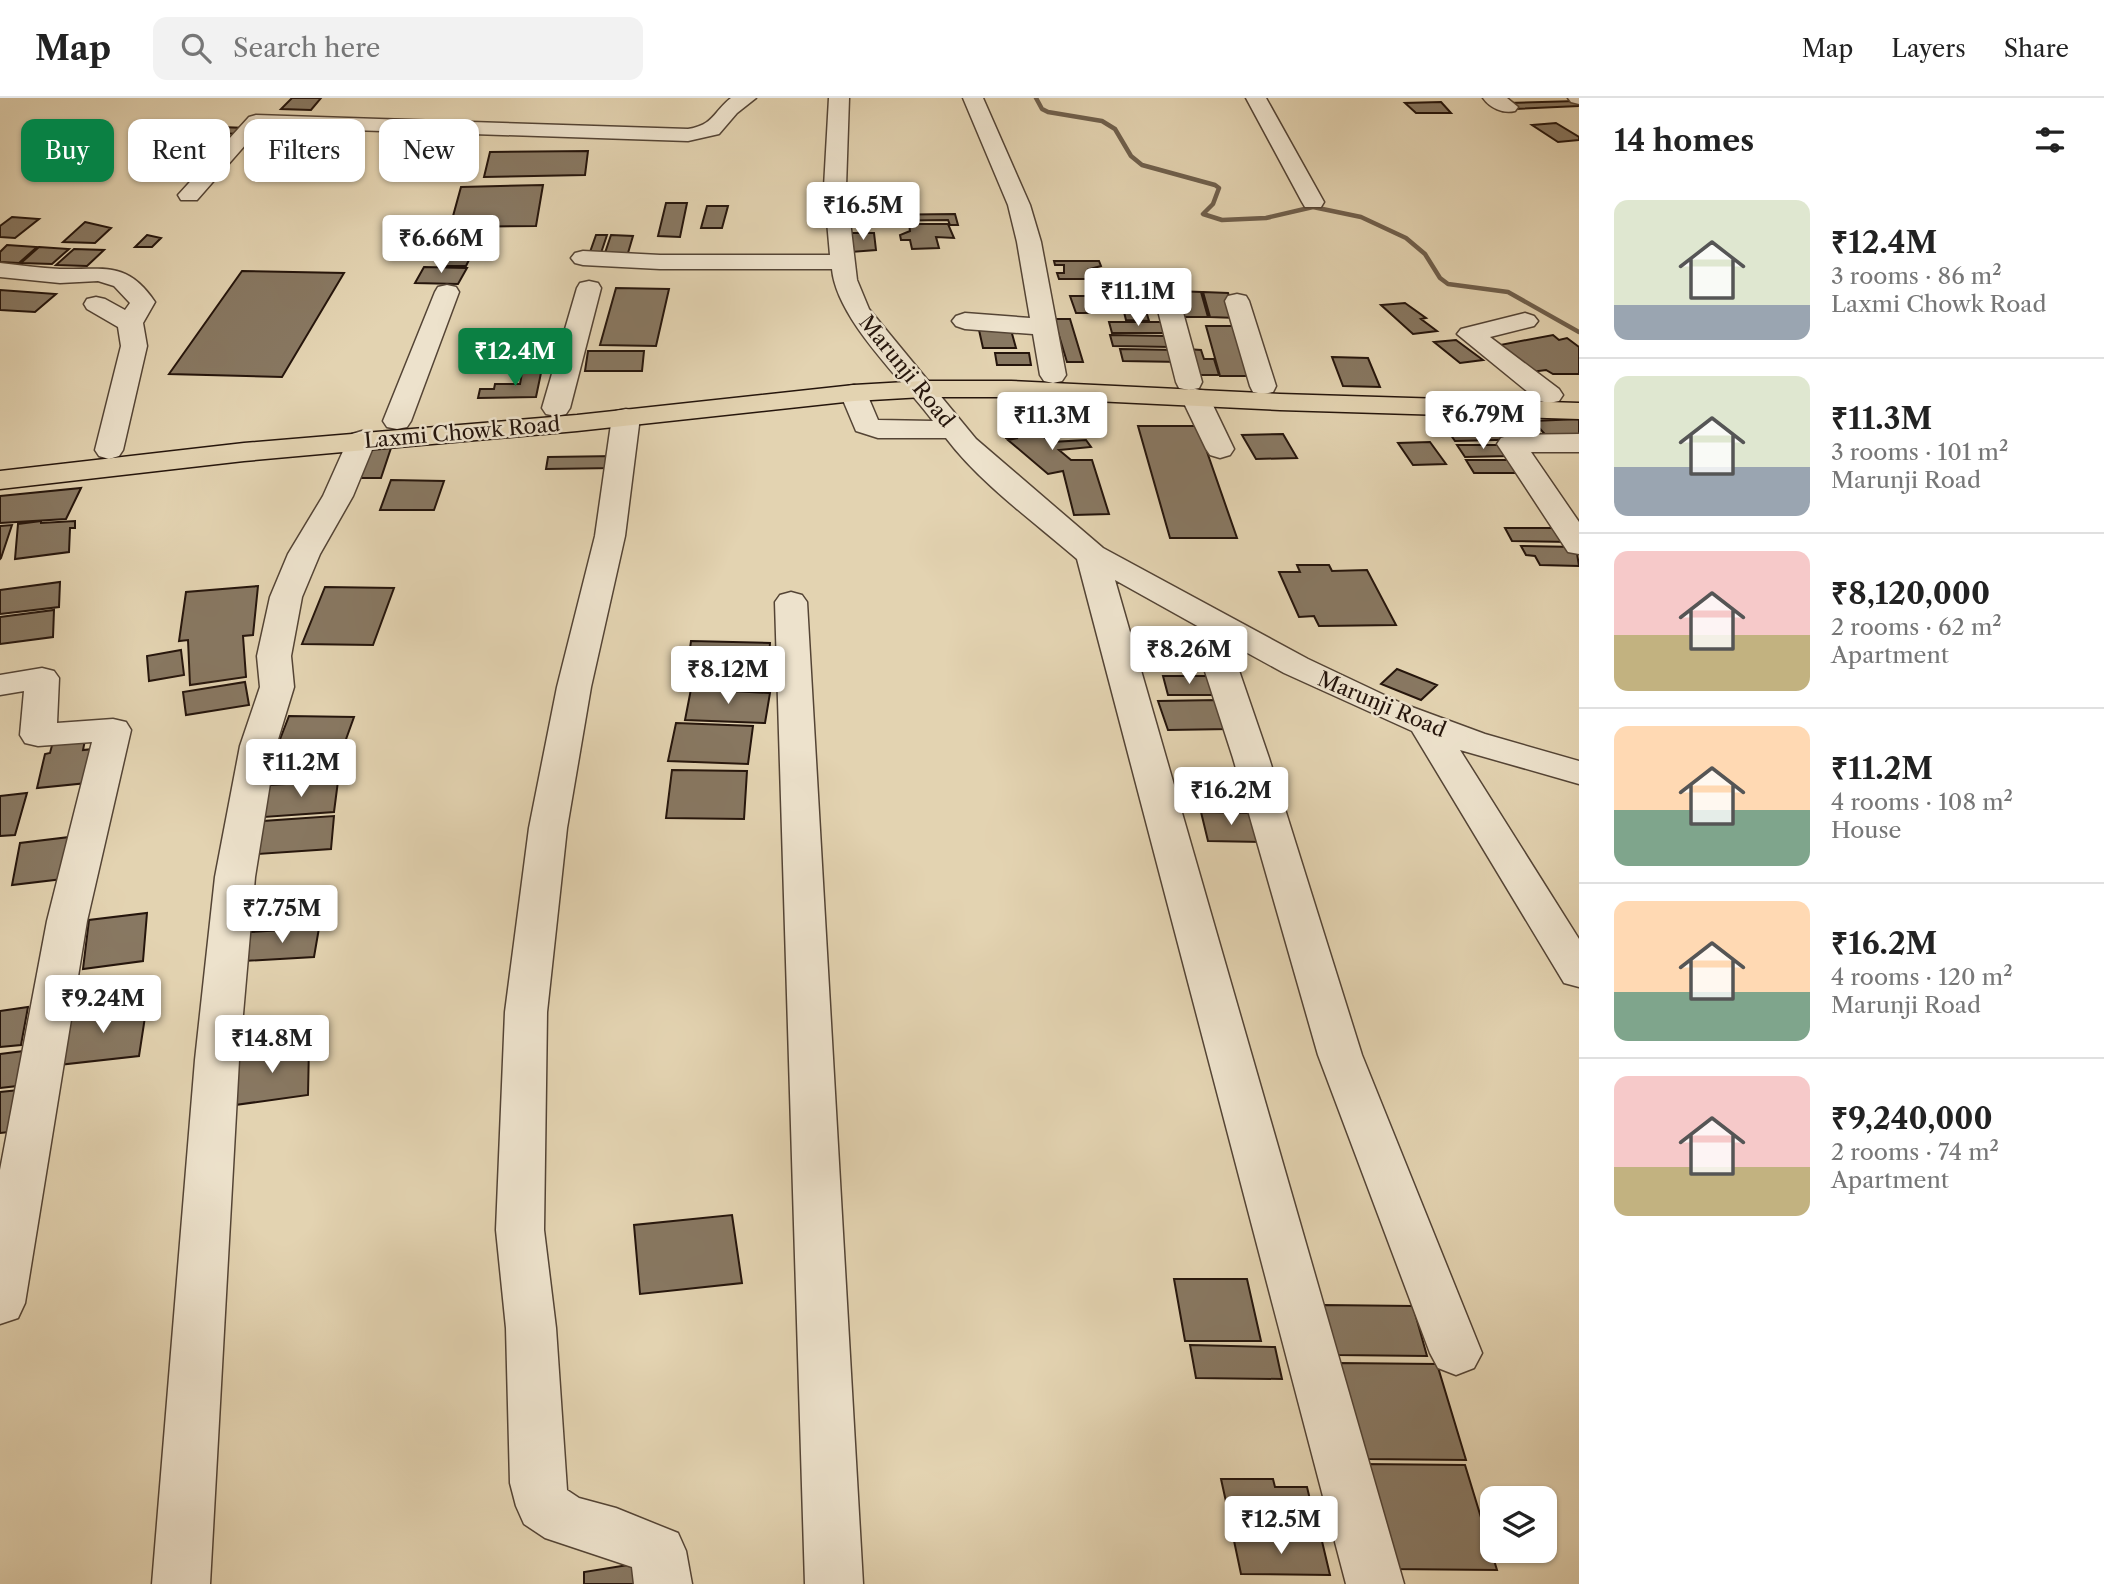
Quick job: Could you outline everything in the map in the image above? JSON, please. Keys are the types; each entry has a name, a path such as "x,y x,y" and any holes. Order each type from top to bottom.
{"main road":[{"path":"917,381 1053,375 1265,394 1540,400 1579,396"},
{"name":"Laxmi Chowk Road","path":"0,480 556,408 848,377 917,381"},
{"path":"917,381 1011,389 1192,389"},
{"name":"Laxmi Chowk Road","path":"0,463 109,450 365,432 626,418 854,393 917,381"},
{"path":"1540,400 1579,411"}],"street":[{"path":"189,195 256,121 516,131 697,134 718,128 729,108 746,98"},
{"name":"Marunji Road","path":"839,98 835,187 845,280 857,311 917,381 966,445 1015,490 1092,555 1296,666 1472,742 1579,773"},
{"path":"973,98 1019,205 1029,242 1053,375"},
{"path":"1256,98 1313,202"},
{"path":"583,258 660,262 843,262"},
{"path":"0,270 60,276 99,274 123,281 143,302 130,323 134,346 109,450"},
{"path":"1163,282 1192,389 1220,449"},
{"path":"556,408 589,288"},
{"path":"181,1584 216,1060 235,877 258,746 275,697 277,680 274,656 286,597 304,554 338,496 365,432 447,292"},
{"path":"1237,301 1265,394"},
{"path":"96,304 130,323"},
{"path":"965,321 1043,327"},
{"path":"1525,321 1471,334 1540,400"},
{"path":"854,393 866,425 878,430 954,429"},
{"path":"626,418 610,536 574,687 548,828 526,1012 520,1230 531,1328 537,1483 544,1506 565,1520 616,1534 658,1551 663,1584"},
{"path":"1576,535 1511,444 1579,443"},
{"path":"1092,555 1376,1584"},
{"path":"791,602 834,1584"},
{"path":"1217,624 1216,653 1251,758 1340,1055 1456,1353"},
{"path":"0,685 42,678 38,736 113,730 67,921 0,1303"},
{"path":"1425,723 1579,973"}],"building":[{"path":"292,98 321,98 311,110 281,109"},
{"path":"1577,101 1579,106 1516,109 1509,103"},
{"path":"1441,102 1451,113 1416,113 1405,103"},
{"path":"1556,123 1579,137 1579,140 1558,142 1532,125"},
{"path":"230,127 244,128 241,134 230,134"},
{"path":"588,151 585,175 484,177 490,152"},
{"path":"543,185 536,226 450,227 461,187"},
{"path":"666,203 687,203 680,237 658,236"},
{"path":"707,206 728,206 722,228 701,228"},
{"path":"955,214 958,225 950,225 948,220 869,221 868,215"},
{"path":"12,217 39,219 15,238 0,237 0,226"},
{"path":"85,222 111,228 95,243 63,242"},
{"path":"909,224 948,224 954,238 936,237 939,248 912,249 910,240 901,240 900,235 910,231"},
{"path":"851,233 874,233 876,250 851,252"},
{"path":"147,235 161,238 152,247 135,247"},
{"path":"596,235 607,235 601,253 590,252"},
{"path":"611,235 633,236 628,253 605,253"},
{"path":"7,245 37,247 19,263 0,262 0,252"},
{"path":"39,247 69,249 52,264 21,263"},
{"path":"74,249 104,250 87,266 56,265"},
{"path":"448,256 471,256 466,266 443,266"},
{"path":"1054,261 1099,261 1101,266 1090,269 1102,274 1104,279 1059,279 1057,273 1064,273 1064,265 1055,265"},
{"path":"424,267 467,268 458,284 415,283"},
{"path":"242,271 344,273 282,377 169,374"},
{"path":"1099,286 1154,286 1153,293 1156,293 1157,298 1102,297"},
{"path":"616,288 669,289 656,346 600,345"},
{"path":"0,290 56,294 35,312 0,310"},
{"path":"1174,291 1201,292 1208,317 1180,317"},
{"path":"1203,292 1228,293 1236,318 1210,317"},
{"path":"1070,296 1097,296 1103,313 1076,313"},
{"path":"1121,300 1143,301 1149,321 1126,320"},
{"path":"1405,303 1426,318 1421,319 1437,331 1413,334 1381,305"},
{"path":"1054,319 1070,319 1083,362 1067,362"},
{"path":"1109,322 1163,322 1167,333 1112,333"},
{"path":"1206,326 1235,326 1250,376 1220,376"},
{"path":"979,330 1011,330 1016,348 983,348"},
{"path":"1110,335 1167,336 1171,347 1113,346"},
{"path":"1553,335 1559,340 1567,338 1579,347 1579,374 1553,374 1546,370 1531,372 1500,345"},
{"path":"1456,340 1483,360 1460,363 1434,342"},
{"path":"1120,349 1177,350 1180,362 1123,361"},
{"path":"1186,349 1201,350 1204,359 1214,359 1219,375 1192,375"},
{"path":"588,351 644,351 642,371 585,371"},
{"path":"995,353 1029,353 1031,365 997,365"},
{"path":"1332,357 1368,358 1380,387 1343,386"},
{"path":"522,373 541,373 536,397 478,398 480,389 494,389 495,384 520,384"},
{"path":"999,394 1040,394 1049,438 1045,438 1055,446 1052,442 1086,440 1091,447 1059,450 1071,460 1092,460 1109,514 1074,515 1063,471 1048,474 1008,440 1018,438 1006,438"},
{"path":"1579,419 1579,439 1550,440 1533,421"},
{"path":"1518,422 1531,439 1455,441 1443,424"},
{"path":"1138,426 1198,426 1237,538 1170,538"},
{"path":"1283,434 1297,458 1256,459 1242,435"},
{"path":"1430,442 1446,464 1413,465 1398,443"},
{"path":"1457,445 1502,445 1509,456 1465,457"},
{"path":"366,448 391,448 381,478 356,478"},
{"path":"616,456 615,468 546,469 548,457"},
{"path":"1466,460 1514,460 1524,473 1474,473"},
{"path":"391,480 444,481 434,510 380,510"},
{"path":"81,488 66,519 0,523 0,496"},
{"path":"75,521 75,528 70,528 69,552 15,559 18,524"},
{"path":"12,525 1,558 0,559 0,526"},
{"path":"1505,528 1562,528 1570,542 1512,541"},
{"path":"1521,546 1576,547 1579,566 1540,565 1535,556 1526,555"},
{"path":"1297,565 1329,565 1332,571 1367,570 1396,625 1319,626 1314,616 1299,617 1279,572 1300,572"},
{"path":"60,582 59,607 0,614 0,590"},
{"path":"258,586 253,635 243,636 246,677 190,685 188,640 179,641 186,592"},
{"path":"325,587 394,588 373,645 302,644"},
{"path":"54,610 53,637 0,644 0,617"},
{"path":"691,641 770,643 767,686 685,685"},
{"path":"181,650 184,675 149,681 147,656"},
{"path":"1397,669 1437,685 1421,700 1381,684"},
{"path":"1163,676 1209,676 1215,695 1168,695"},
{"path":"245,682 249,705 186,715 183,692"},
{"path":"691,689 770,693 765,723 685,720"},
{"path":"1218,700 1229,729 1168,730 1158,701"},
{"path":"289,716 354,717 345,742 279,742"},
{"path":"676,723 753,726 748,764 668,761"},
{"path":"86,735 83,750 103,748 97,782 37,788 45,754 50,753 54,738"},
{"path":"344,746 341,775 271,780 276,750"},
{"path":"672,770 747,771 744,819 666,818"},
{"path":"338,781 334,812 264,817 269,785"},
{"path":"27,793 15,835 0,836 0,796"},
{"path":"1201,812 1254,813 1262,842 1208,841"},
{"path":"334,816 331,849 258,854 263,821"},
{"path":"78,836 71,878 12,885 20,843"},
{"path":"147,913 143,961 83,969 89,920"},
{"path":"319,928 314,957 244,961 250,932"},
{"path":"147,1004 139,1056 58,1065 68,1013"},
{"path":"28,1007 21,1045 0,1047 0,1011"},
{"path":"309,1045 308,1095 235,1105 238,1054"},
{"path":"24,1051 17,1086 0,1088 0,1054"},
{"path":"29,1089 18,1131 0,1133 0,1092"},
{"path":"732,1215 742,1283 640,1294 634,1225"},
{"path":"1174,1279 1247,1279 1261,1341 1185,1341"},
{"path":"1323,1305 1413,1306 1427,1356 1336,1355"},
{"path":"1190,1345 1275,1347 1282,1379 1196,1378"},
{"path":"1338,1363 1437,1364 1466,1460 1363,1459"},
{"path":"1361,1464 1465,1465 1480,1514 1480,1563 1495,1563 1497,1570 1388,1569"},
{"path":"1221,1479 1273,1479 1275,1487 1307,1487 1317,1529 1232,1529"},
{"path":"1233,1536 1321,1537 1330,1575 1241,1574"},
{"path":"647,1562 648,1584 584,1584 584,1572"}],"waterway":[{"path":"1036,98 1042,109 1048,112 1102,121 1115,129 1131,156 1142,165 1215,185 1219,188 1213,204 1203,214 1222,220 1266,218 1313,207 1361,217 1406,238 1425,254 1440,278 1448,284 1508,292 1579,332"}]}
